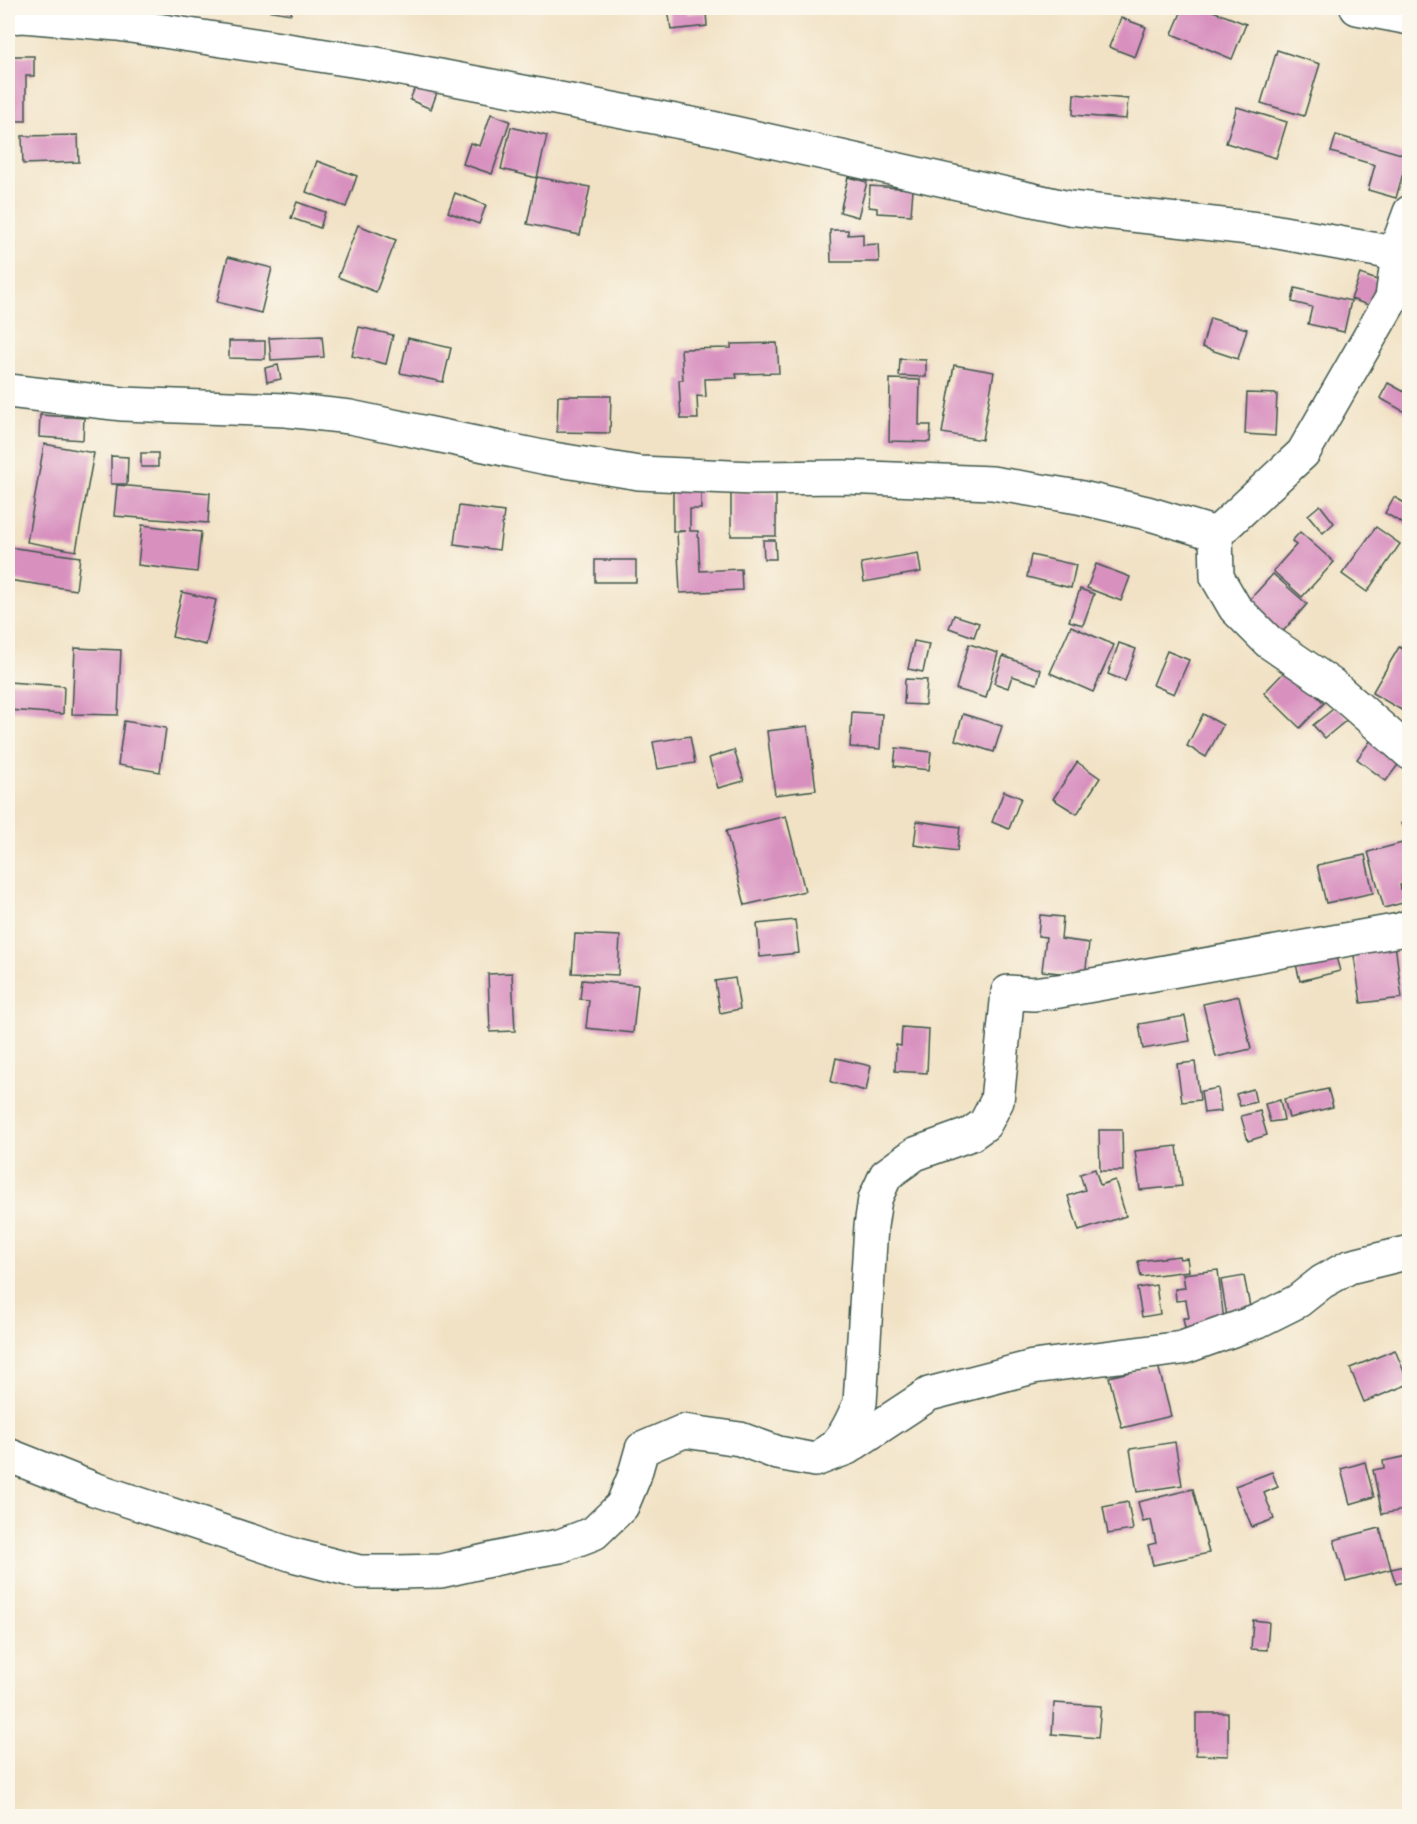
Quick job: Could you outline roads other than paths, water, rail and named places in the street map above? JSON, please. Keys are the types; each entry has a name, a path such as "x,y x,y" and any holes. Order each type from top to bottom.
{"street":[{"path":"1357,8 1410,18"},
{"path":"8,17 23,16 118,24 371,63 712,128 1069,208 1267,230 1402,254"},
{"path":"1215,534 1303,453 1392,298 1396,269 1402,254 1410,212"},
{"path":"8,391 123,404 286,410 350,417 547,459 639,473 844,477 992,483 1078,497 1147,513 1215,534"},
{"path":"1215,534 1217,577 1235,608 1269,642 1332,685 1410,753"},
{"path":"815,1460 836,1446 851,1424 860,1403 874,1199 886,1175 915,1154 971,1134 985,1124 997,1101 1008,992 1033,994 1059,991 1400,930 1410,926"},
{"path":"8,1455 94,1489 293,1555 358,1572 441,1571 560,1546 594,1533 621,1506 634,1477 642,1449 684,1431 740,1439 778,1454 815,1460 847,1448 929,1394 1033,1366 1182,1348 1258,1321 1298,1301 1322,1282 1349,1267 1410,1252"}]}
